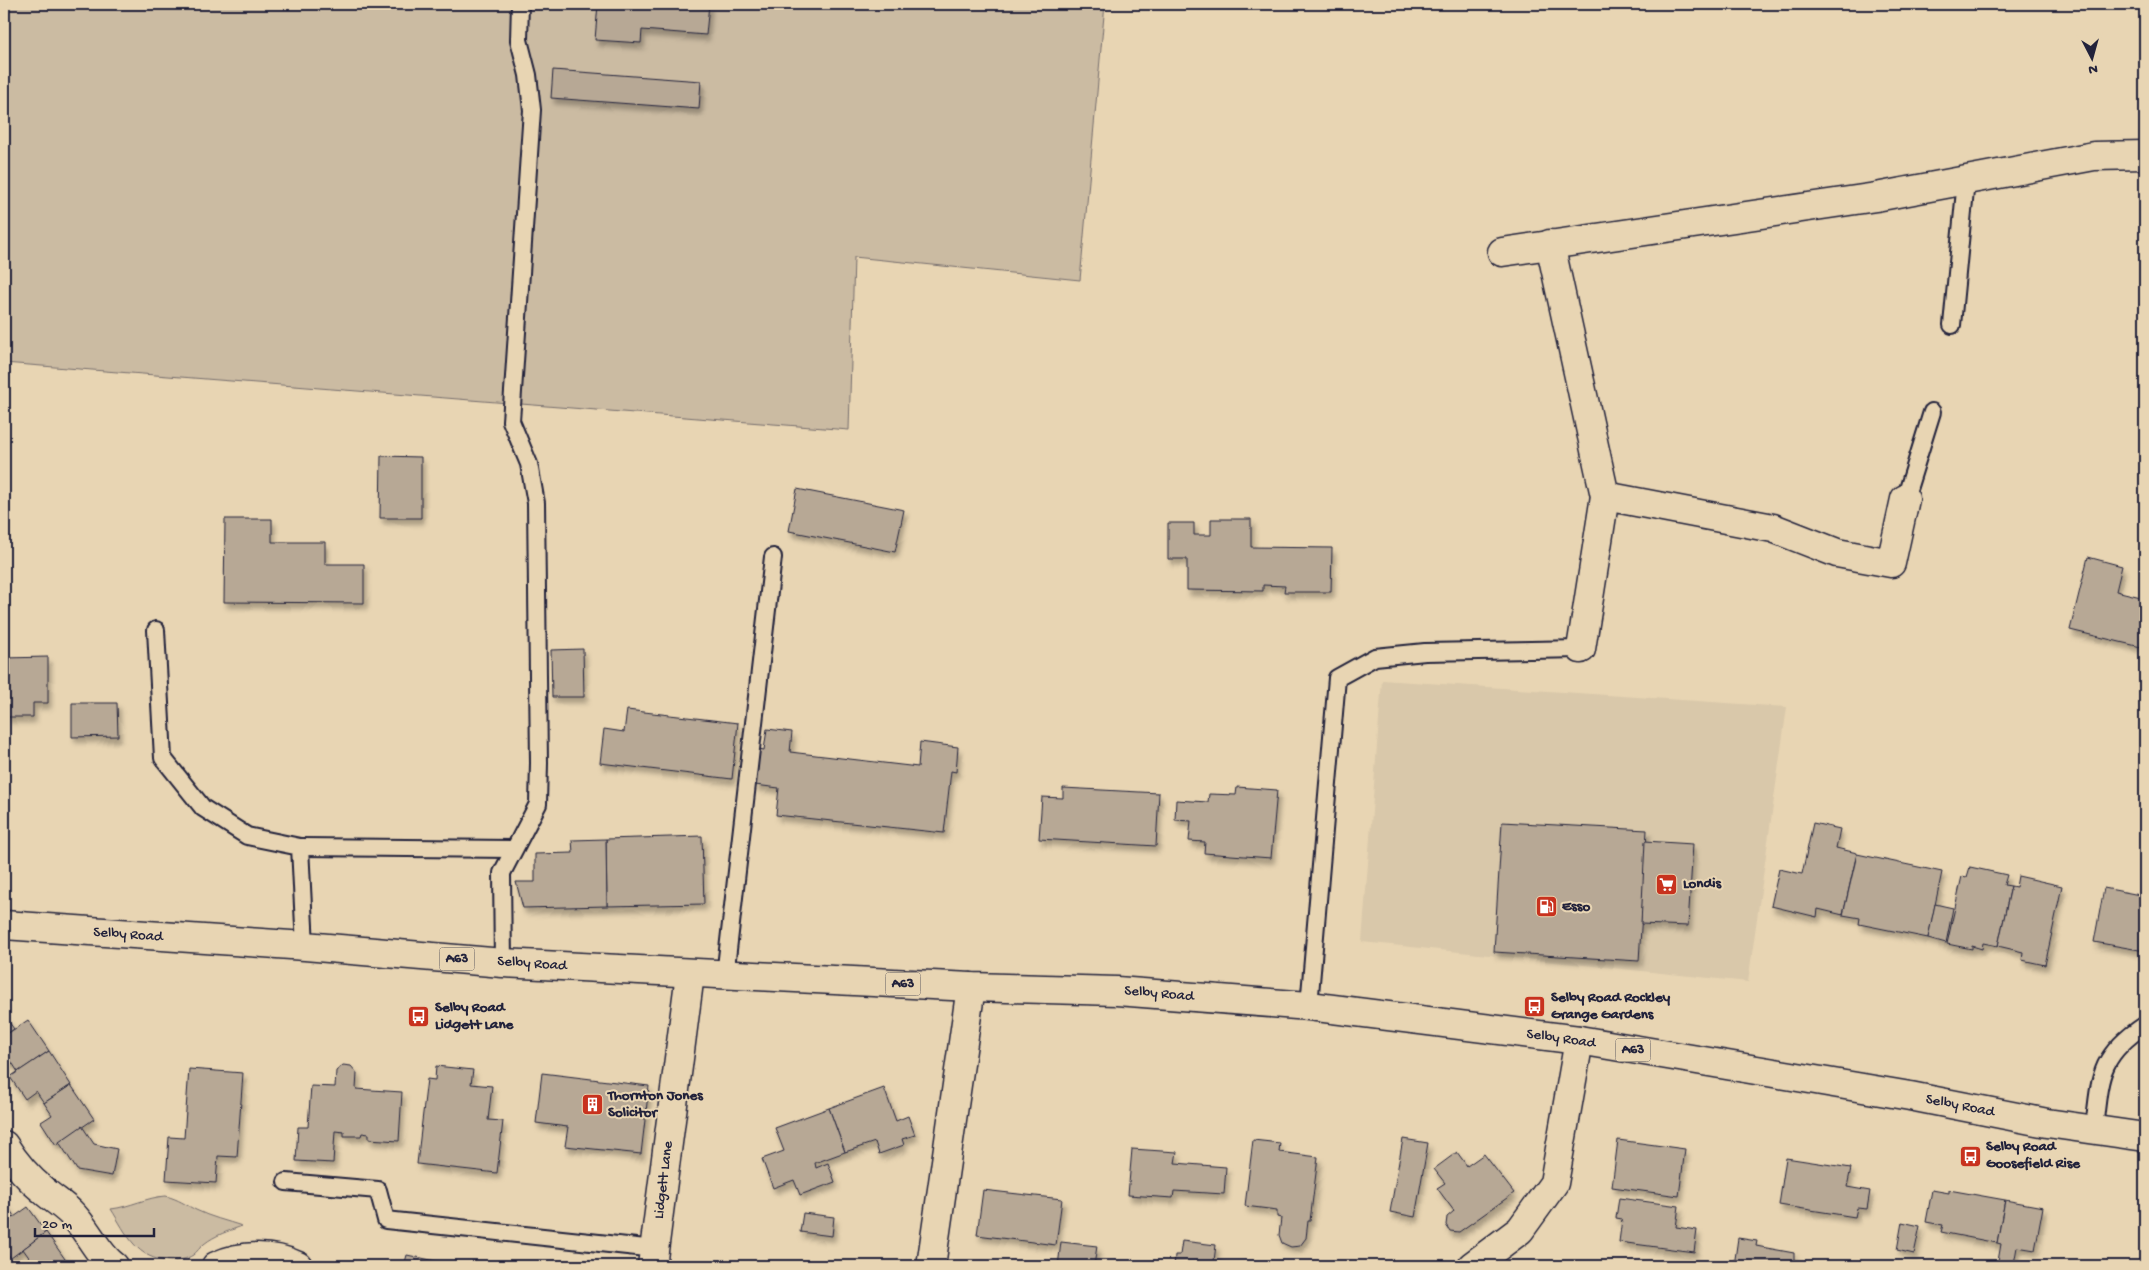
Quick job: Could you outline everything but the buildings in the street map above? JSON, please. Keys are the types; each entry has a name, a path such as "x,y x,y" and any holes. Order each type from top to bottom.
{"main road":[{"path":"1502,252 1876,198 2094,156 2145,155"},
{"path":"1550,244 1605,496 1581,649"},
{"path":"1605,496 1773,528 1837,553 1891,563 1905,499"},
{"name":"Selby Road","path":"4,925 305,946 503,963 725,976 971,987 1117,991 1309,1006 1579,1040 1910,1096 2047,1123 2145,1137"},
{"name":"Lidgett Lane","path":"654,1258 690,974"},
{"path":"931,1266 971,987"},
{"path":"1472,1266 1520,1230 1554,1183 1579,1040"},
{"path":"4,1146 16,1164 42,1190 71,1212 107,1261 114,1266"},
{"path":"216,1266 225,1262 255,1256 286,1260 298,1266"}],"lane":[{"path":"503,963 502,873 538,804 539,764 536,504 529,464 511,421 532,110 528,75 519,40 520,4"},
{"path":"1952,325 1966,180"},
{"path":"1905,499 1932,412"},
{"path":"725,976 772,557"},
{"path":"156,630 163,758 203,808 239,832 247,836 300,846 513,849"},
{"path":"1309,1006 1337,678 1375,657 1425,652 1581,649"},
{"path":"300,846 305,946"},
{"path":"2094,1130 2100,1081 2109,1058 2125,1039 2145,1026"},
{"path":"286,1182 378,1190 386,1220 654,1258"}],"shaded area":[{"path":"4,4 1105,4 1080,280 854,257 849,430 4,363"},
{"path":"1382,680 1787,707 1748,982 1362,942"},
{"path":"166,1196 207,1215 242,1226 213,1238 193,1255 185,1259 159,1260 141,1251 134,1244 111,1209"}],"place":[{"name":"Londis","path":"1667,884"},
{"name":"Esso","path":"1546,907"},
{"name":"Selby Road Rockley Grange Gardens","path":"1535,1007"},
{"name":"Selby Road Lidgett Lane","path":"419,1017"},
{"name":"Thornton Jones Solicitor","path":"592,1105"},
{"name":"Selby Road Goosefield Rise","path":"1970,1156"}]}
